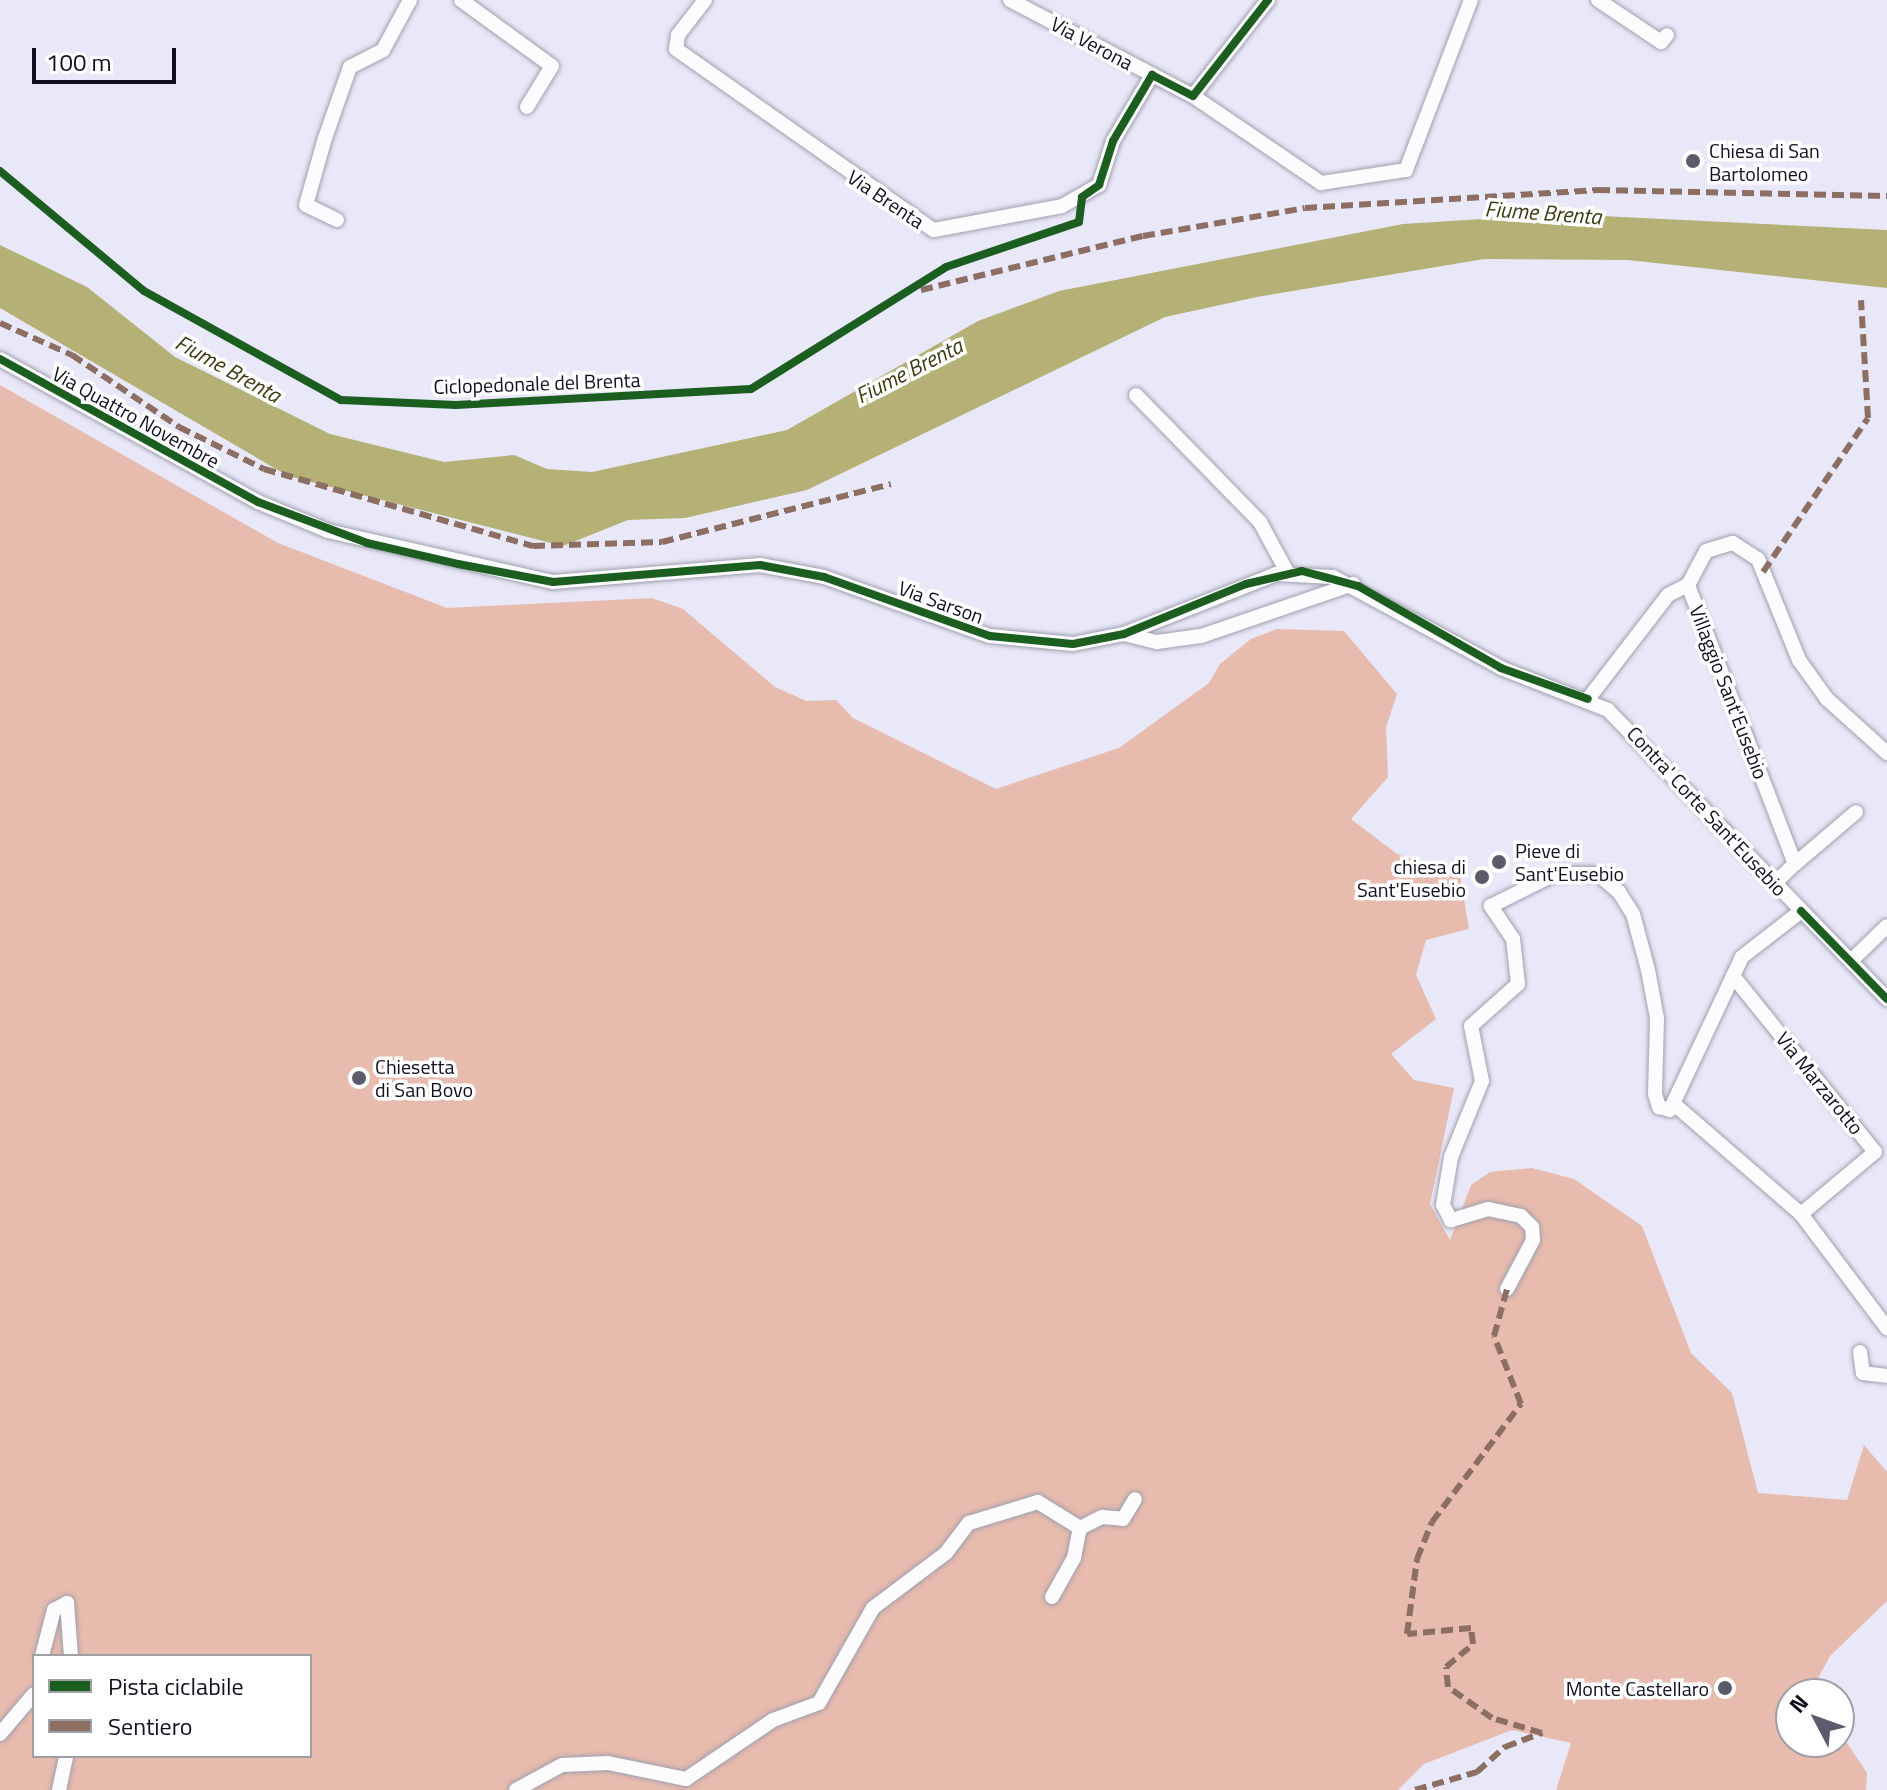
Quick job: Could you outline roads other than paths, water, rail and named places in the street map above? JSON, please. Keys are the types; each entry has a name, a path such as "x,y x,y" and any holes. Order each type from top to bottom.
{"street":[{"path":"337,220 306,205 325,138 350,67 383,50 410,0"},
{"path":"461,0 552,66 527,107"},
{"name":"Via Brenta","path":"705,0 678,35 676,49 934,230 1062,206 1099,185 1113,141 1152,75"},
{"name":"Via Verona","path":"1010,0 1193,96 1321,183 1406,170 1471,0"},
{"path":"1193,96 1268,0"},
{"path":"1598,0 1661,42 1667,35"},
{"name":"Via Quattro Novembre","path":"0,359 258,502"},
{"path":"1136,395 1260,522 1287,572 1353,584 1501,668 1588,699 1668,595 1688,585"},
{"name":"Via Sarson","path":"258,502 367,543 553,582 760,565 824,577 990,636 1073,644 1124,634 1287,572"},
{"name":"Villaggio Sant'Eusebio","path":"1795,864 1688,585 1706,551 1721,544 1747,548 1799,660 1827,699 1887,753"},
{"path":"1124,634 1157,642 1201,636 1353,584"},
{"name":"Contra' Corte Sant'Eusebio","path":"1588,699 1633,730 1887,999"},
{"path":"1775,883 1856,812"},
{"path":"1507,1289 1533,1240 1532,1227 1521,1216 1488,1209 1451,1220 1443,1205 1451,1157 1482,1081 1471,1026 1518,984 1513,939 1491,906 1555,874 1598,874 1619,892 1633,914 1653,993 1655,1094 1659,1107 1670,1110 1733,976 1758,940 1801,911"},
{"path":"1851,961 1887,926"},
{"name":"Via Marzarotto","path":"1733,976 1875,1152 1801,1214"},
{"path":"1674,1104 1801,1214 1887,1328"},
{"path":"1860,1352 1863,1373 1877,1380 1887,1376"},
{"path":"1080,1528 1102,1517 1122,1519 1135,1499"},
{"path":"516,1790 562,1765 608,1763 686,1779 773,1720 819,1703 873,1608 946,1553 969,1523 1038,1502 1080,1528"},
{"path":"1052,1597 1074,1558 1080,1528"},
{"path":"43,1654 54,1610 67,1603 71,1654"},
{"path":"0,1734 32,1696"},
{"path":"59,1790 66,1758"}],"water":[{"name":"Fiume Brenta","path":"1561,214 1887,230 1887,288 1628,260 1484,259 1257,297 1165,317 807,490 685,518 628,520 563,546 288,476 0,308 0,245 87,287 175,357 330,434 444,462 514,455 547,469 592,472 787,430 978,321 1059,291 1403,224"}],"place":[{"name":"Chiesa di San Bartolomeo","path":"1693,161"},
{"name":"Pieve di Sant'Eusebio","path":"1499,862"},
{"name":"chiesa di Sant'Eusebio","path":"1482,877"},
{"name":"Chiesetta di San Bovo","path":"359,1078"},
{"name":"Monte Castellaro","path":"1725,1688"}]}
